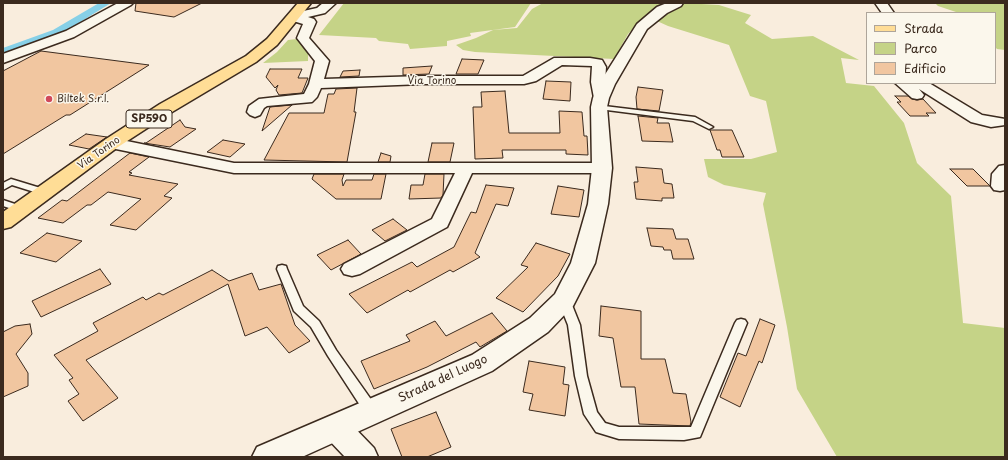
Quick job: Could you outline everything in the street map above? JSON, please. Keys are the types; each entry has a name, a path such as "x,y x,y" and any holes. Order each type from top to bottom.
{"main road":[{"name":"Via Torino","path":"3,222 112,143 166,108 264,50 305,3"}],"street":[{"path":"3,59 70,34 127,3"},
{"path":"294,17 321,11 330,3"},
{"name":"Strada del Luogo","path":"268,457 482,363 539,325 564,300 583,263 598,204 602,168 600,102 607,84 642,27 662,10 677,3"},
{"path":"881,3 887,12"},
{"path":"255,112 257,106 264,102 307,99 310,97 316,84 322,61 303,38 310,22 294,17"},
{"path":"3,48 61,25"},
{"name":"Via Torino","path":"316,84 423,80 524,80 531,78 559,61 590,62 598,63 600,102"},
{"path":"905,84 918,89 976,119 1002,123"},
{"path":"944,84 959,96 1002,123"},
{"path":"112,143 234,168 602,168"},
{"path":"352,269 440,223 466,168"},
{"path":"336,428 364,457"}],"lane":[{"path":"600,102 695,120 709,127"},
{"path":"3,187 11,182 44,192"},
{"path":"3,203 21,209"},
{"path":"282,269 298,308 315,324 332,353 372,412"},
{"path":"564,300 574,325 581,376 592,414 601,428 619,432 695,433 741,323"}],"green space":[{"path":"344,3 531,3 515,27 470,33 471,36 447,41 447,46 410,49 408,44 379,41 376,38 319,35"},
{"path":"543,3 666,3 647,15 628,34 614,59 475,52 463,50 456,45 493,30 517,28 532,9"},
{"path":"684,3 719,5 751,15 745,23 772,39 813,36 859,60 841,58 846,83 874,86 904,123 917,163 951,196 963,323 1005,328 1005,457 837,457 797,389 787,327 763,204 766,193 724,185 708,177 704,159 751,159 777,152 766,101 750,96 729,45 668,26 657,21 676,5"},
{"path":"935,3 1005,3 1005,50 996,48 996,12 956,12 938,6"},
{"path":"297,39 308,52 308,61 263,63 277,52 288,40"}],"building":[{"path":"136,3 202,3 174,17 135,11"},
{"path":"41,51 149,65 70,115 66,115 3,154 3,71"},
{"path":"462,59 484,60 478,74 456,74"},
{"path":"432,66 429,74 403,75 403,68"},
{"path":"270,69 302,69 298,78 308,78 302,93 279,95 276,90 278,85 275,88 266,77"},
{"path":"360,70 359,76 340,77 343,71"},
{"path":"546,81 571,82 570,101 543,99"},
{"path":"638,87 663,90 659,111 637,109 636,97"},
{"path":"357,88 354,112 356,112 347,162 264,160 289,113 324,113 328,94 334,94 336,89"},
{"path":"505,91 509,133 560,133 559,111 582,112 584,136 587,136 588,155 566,154 566,150 502,150 503,158 475,159 473,107 482,107 481,92"},
{"path":"895,96 908,96 917,100 923,99 936,113 926,113 929,116 910,116 897,102 901,102"},
{"path":"292,105 262,131 270,107"},
{"path":"638,116 658,118 657,123 669,123 673,142 642,141"},
{"path":"180,120 185,127 196,129 170,147 144,143 146,143"},
{"path":"710,130 732,130 744,157 722,157 720,150 717,150"},
{"path":"86,134 107,137 89,149 69,145"},
{"path":"223,140 245,144 230,157 207,152"},
{"path":"432,143 454,143 450,162 428,162"},
{"path":"130,153 149,157 129,172 132,173 129,175 178,184 164,196 172,198 136,230 110,225 141,199 108,192 91,205 87,205 63,223 38,218 62,200 67,201"},
{"path":"381,153 391,156 390,162 378,162"},
{"path":"636,167 662,169 664,183 672,184 674,198 662,198 662,201 636,199 634,182 638,182"},
{"path":"950,169 973,169 990,186 967,186"},
{"path":"314,174 344,174 342,180 343,186 346,180 372,180 374,174 386,174 381,199 336,199 312,179"},
{"path":"425,174 444,174 443,195 441,198 409,199 411,185 423,185"},
{"path":"486,185 514,188 508,206 496,204 475,253 480,257 453,272 450,270 410,292 408,290 367,313 349,294 412,262 417,267 454,247 471,212 476,213"},
{"path":"558,186 584,190 579,217 551,214"},
{"path":"393,219 407,230 385,241 372,230"},
{"path":"647,228 673,229 676,239 688,239 694,259 673,259 671,250 664,250 663,247 651,246"},
{"path":"47,233 82,241 56,262 20,253"},
{"path":"348,240 361,254 331,270 317,255"},
{"path":"536,243 570,254 558,276 523,312 496,298 528,267 521,265"},
{"path":"100,269 111,284 41,317 32,301"},
{"path":"212,270 229,281 252,273 259,290 281,284 295,325 310,341 289,353 267,327 245,336 228,284 86,360 118,398 83,421 68,401 79,394 69,380 73,378 54,355 98,331 93,323 143,297 146,300 159,293 163,295"},
{"path":"601,306 641,311 641,359 665,359 673,393 686,394 691,422 690,426 639,424 635,387 621,387 613,338 599,336"},
{"path":"492,313 507,331 480,347 476,342 427,367 374,389 361,361 410,341 406,335 435,321 446,336"},
{"path":"760,319 775,325 762,363 759,361 740,407 720,397 738,353 746,356"},
{"path":"30,324 32,334 16,354 28,373 28,386 3,397 3,332 15,326"},
{"path":"529,361 565,367 563,384 569,385 565,416 529,410 533,394 523,392"},
{"path":"436,412 451,447 427,457 402,457 391,429"}],"waterway":[{"path":"3,52 57,32 106,3"}],"place":[{"name":"Biltek S.r.l.","path":"49,99"}]}
